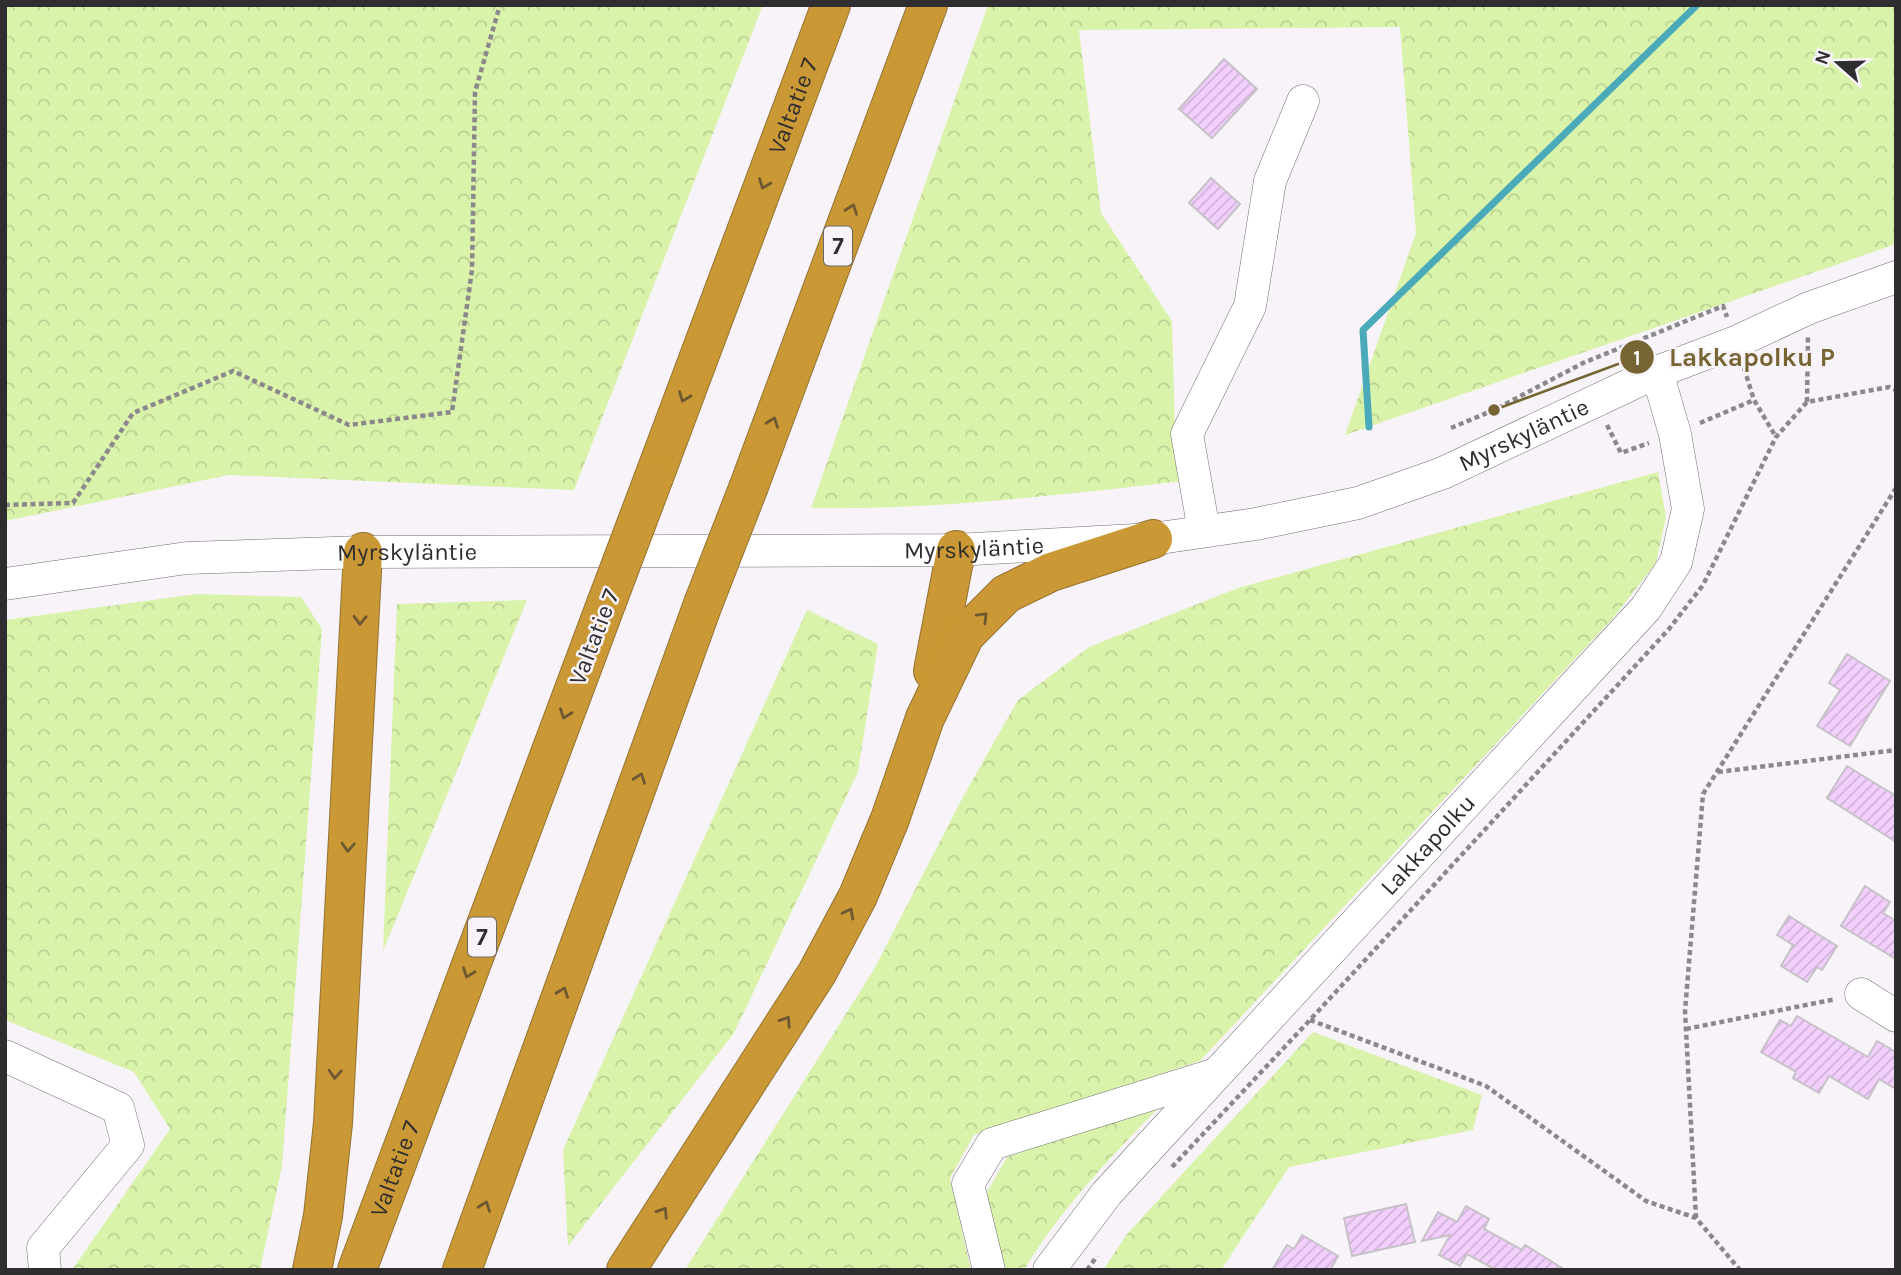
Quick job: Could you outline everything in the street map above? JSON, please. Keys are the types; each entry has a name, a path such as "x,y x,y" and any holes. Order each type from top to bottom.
{"highway":[{"name":"Valtatie 7","path":"357,1270 831,5"},
{"name":"7","path":"462,1270 704,604 928,5"},
{"path":"626,1270 817,973 864,883 890,819 925,718 965,635 1006,594 1051,572 1153,539"},
{"path":"925,718 956,550"},
{"path":"312,1270 323,1216 333,1123 363,552"}],"street":[{"path":"1203,531 1187,433 1250,306 1270,181 1303,101"},
{"name":"Myrskyläntie","path":"5,584 187,558 363,552 956,550 1153,539 1269,522 1370,499 1443,473 1657,372 1736,342 1809,308 1896,277"},
{"name":"Lakkapolku","path":"1049,1270 1107,1192 1646,608 1676,562 1688,509 1675,434 1657,372"},
{"path":"1861,994 1896,1016"},
{"path":"5,1056 118,1108 128,1145 43,1248 45,1270"},
{"path":"989,1270 968,1184 992,1144 1215,1075"}],"path":[{"path":"5,505 73,503 133,413 233,371 349,425 452,412 472,270 475,92 500,5"},
{"path":"1451,428 1493,410 1583,363 1723,306 1754,400 1776,437 1807,402 1889,387 1896,390"},
{"path":"1807,402 1809,308"},
{"path":"1675,434 1754,400"},
{"path":"1696,1217 1685,1011 1703,794 1896,488"},
{"path":"1717,772 1896,750"},
{"path":"1686,1029 1861,994"},
{"path":"1310,1020 1486,1086 1646,1201 1696,1217 1740,1270"}],"green space":[{"path":"5,5 763,5 574,490 229,475 5,521"},
{"path":"988,5 1896,5 1896,244 1345,435 1416,233 1400,27 1079,30 1101,213 1172,321 1175,430 1183,481 951,504 811,508"},
{"path":"1658,472 1666,517 1656,563 1614,617 1200,1061 974,1135 950,1178 971,1270 685,1270 873,971 964,795 1018,700 1089,647 1238,588"},
{"path":"197,594 301,597 322,629 282,1166 260,1270 72,1270 170,1129 134,1072 5,1020 5,620"},
{"path":"527,600 383,951 397,604"},
{"path":"807,610 878,644 858,772 734,1033 568,1246 563,1150"},
{"path":"1313,1032 1482,1095 1473,1130 1289,1167 1221,1270 1103,1270 1127,1234"},
{"path":"1163,1103 1071,1203 1024,1270 1002,1270 987,1192 1007,1157"}],"building":[{"path":"1224,59 1257,89 1212,138 1179,109"},
{"path":"1211,178 1240,204 1218,229 1189,203"},
{"path":"1847,654 1890,681 1850,746 1817,726 1840,690 1829,683"},
{"path":"1847,766 1896,796 1896,842 1827,798"},
{"path":"1865,886 1890,902 1883,913 1896,921 1896,959 1841,926"},
{"path":"1789,916 1837,946 1822,970 1817,967 1807,982 1781,966 1793,945 1777,935"},
{"path":"1797,1016 1868,1057 1877,1041 1896,1052 1896,1089 1879,1079 1868,1099 1829,1076 1819,1093 1793,1078 1796,1072 1761,1052 1780,1020 1791,1026"},
{"path":"1406,1204 1415,1242 1352,1256 1344,1218"},
{"path":"1466,1206 1489,1219 1484,1229 1522,1250 1525,1245 1565,1270 1496,1270 1467,1254 1460,1266 1439,1255 1450,1235 1422,1241 1438,1212 1457,1222"},
{"path":"1302,1235 1338,1256 1330,1270 1272,1270 1287,1245 1294,1249"}],"waterway":[{"path":"1369,427 1363,330 1697,5"}],"place":[{"name":"Lakkapolku P","path":"1494,410"}]}
